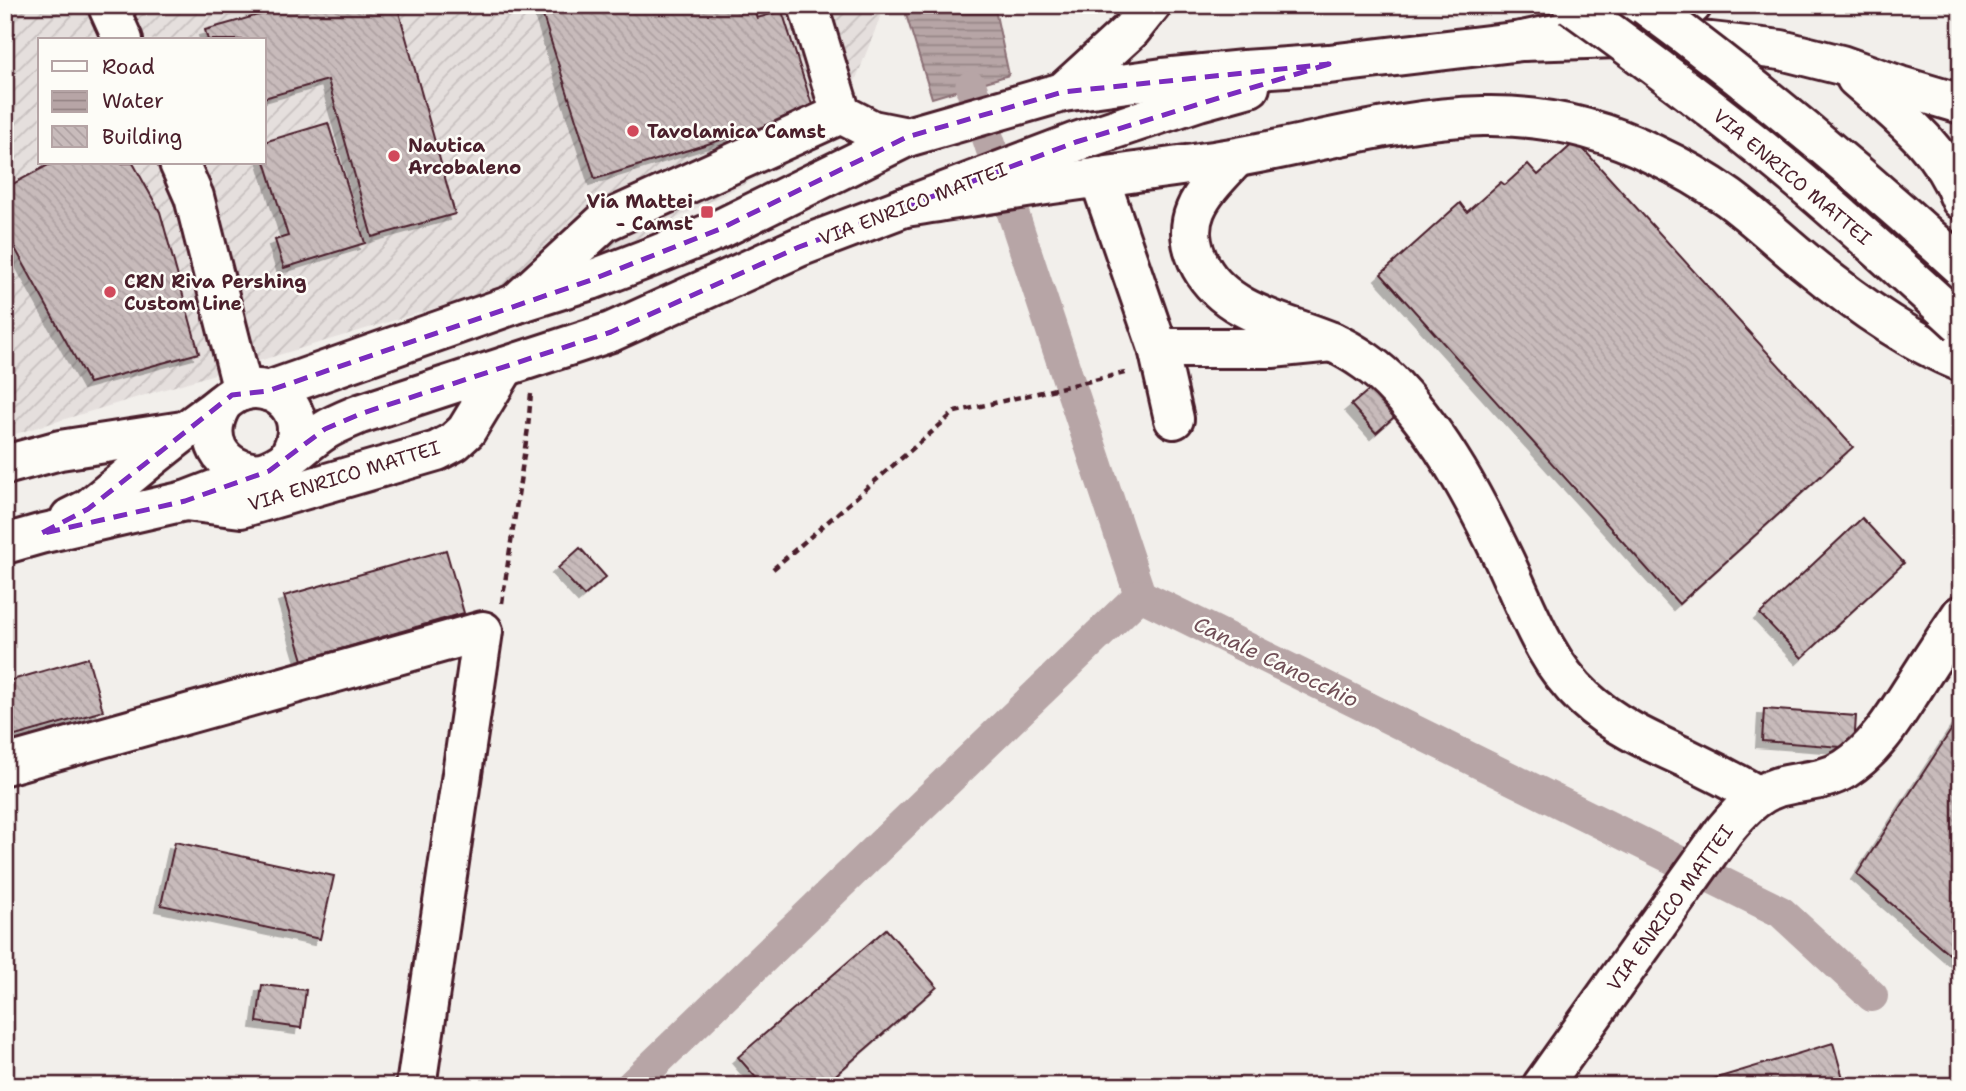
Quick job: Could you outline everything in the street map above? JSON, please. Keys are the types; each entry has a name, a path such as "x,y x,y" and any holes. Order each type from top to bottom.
{"main road":[{"path":"117,5 109,9 122,38"},
{"path":"515,304 604,222 841,114 808,5"},
{"path":"1063,92 1130,30 1151,5"},
{"name":"VIA ENRICO MATTEI","path":"1572,5 1781,165 1961,324"},
{"path":"1646,5 1814,138 1961,266"},
{"path":"1522,41 1692,5"},
{"name":"VIA ENRICO MATTEI","path":"23,539 88,509 184,431 245,395 591,281 720,229 907,137 1063,92 1207,73 1329,64 1522,41 1619,38 1711,42 1781,50 1841,65 1961,104"},
{"name":"VIA ENRICO MATTEI","path":"23,539 185,501 273,465 325,429 360,414 611,332 800,247 1076,142 1199,101 1329,64"},
{"name":"VIA ENRICO MATTEI","path":"1841,65 1931,148 1953,180 1961,200"},
{"name":"VIA ENRICO MATTEI","path":"841,114 872,130 907,137"},
{"path":"905,207 1236,158 1420,121 1489,115 1550,120 1605,134 1642,148 1696,176 1737,205 1809,265 1859,302 1933,350 1961,362"},
{"path":"1236,158 1209,186 1196,205 1191,233 1193,245 1208,278 1220,290 1254,313 1332,342 1373,368 1395,386 1430,431 1478,506 1551,657 1572,686 1594,707 1627,729 1759,796"},
{"name":"VIA ENRICO MATTEI","path":"179,164 194,197 245,395"},
{"path":"1093,178 1158,348 1174,419"},
{"path":"1158,348 1272,348 1332,342"},
{"name":"VIA ENRICO MATTEI","path":"185,501 242,508 437,451 454,442 466,431 505,367"},
{"name":"VIA ENRICO MATTEI","path":"245,395 279,396 295,415 297,438 294,448 273,465 246,472 225,460 214,439 216,415 245,395"},
{"name":"VIA ENRICO MATTEI","path":"5,465 60,450 184,431"},
{"name":"VIA ENRICO MATTEI","path":"1542,1086 1740,812 1759,796 1776,788 1820,780 1842,771 1863,755 1887,728 1961,615"},
{"path":"5,765 483,631 416,1086"}],"path":[{"path":"773,569 954,412 1128,372"}],"highlighted area":[{"path":"1329,64 1076,142 799,247 611,332 360,414 325,429 269,471 185,501 40,534 88,509 232,395 268,391 591,280 720,229 907,137 1063,92"}],"shaded area":[{"path":"5,5 885,5 832,140 592,261 5,437"}],"water":[{"path":"903,5 994,5 1009,75 932,98"}],"building":[{"name":"Nautica Arcobaleno","path":"294,5 397,5 455,214 372,237 328,80 266,97 266,38 207,38 205,30"},
{"path":"540,5 568,5 542,13"},
{"path":"568,5 752,5 757,18 782,11 814,111 595,179 542,13"},
{"path":"328,123 365,243 284,268 275,240 288,236 266,164 266,141"},
{"path":"1576,141 1853,447 1679,604 1381,274 1460,203 1467,212 1501,182 1505,185 1528,164 1538,175"},
{"name":"CRN Riva Pershing Custom Line","path":"50,164 134,164 160,212 199,353 89,383 5,230 5,188"},
{"path":"1376,384 1401,411 1376,433 1351,405"},
{"path":"1862,518 1904,563 1802,658 1760,614"},
{"path":"580,548 606,577 584,596 558,568"},
{"path":"446,550 464,613 303,660 284,596"},
{"path":"88,658 103,711 5,739 5,682"},
{"path":"1764,709 1856,716 1854,748 1762,741"},
{"path":"1961,715 1961,964 1857,874"},
{"path":"175,842 334,876 320,939 161,905"},
{"path":"886,929 937,987 823,1086 763,1086 738,1057"},
{"path":"262,985 306,990 301,1028 257,1022"},
{"path":"1833,1043 1845,1085 1690,1086"}],"waterway":[{"name":"Canale Canocchio","path":"971,87 1140,595 1781,912 1872,996"},
{"path":"631,1086 1140,595"}],"place":[{"name":"Tavolamica Camst","path":"633,131"},
{"name":"Nautica Arcobaleno","path":"394,156"},
{"name":"Via Mattei - Camst","path":"707,212"},
{"name":"CRN Riva Pershing Custom Line","path":"110,292"}]}
